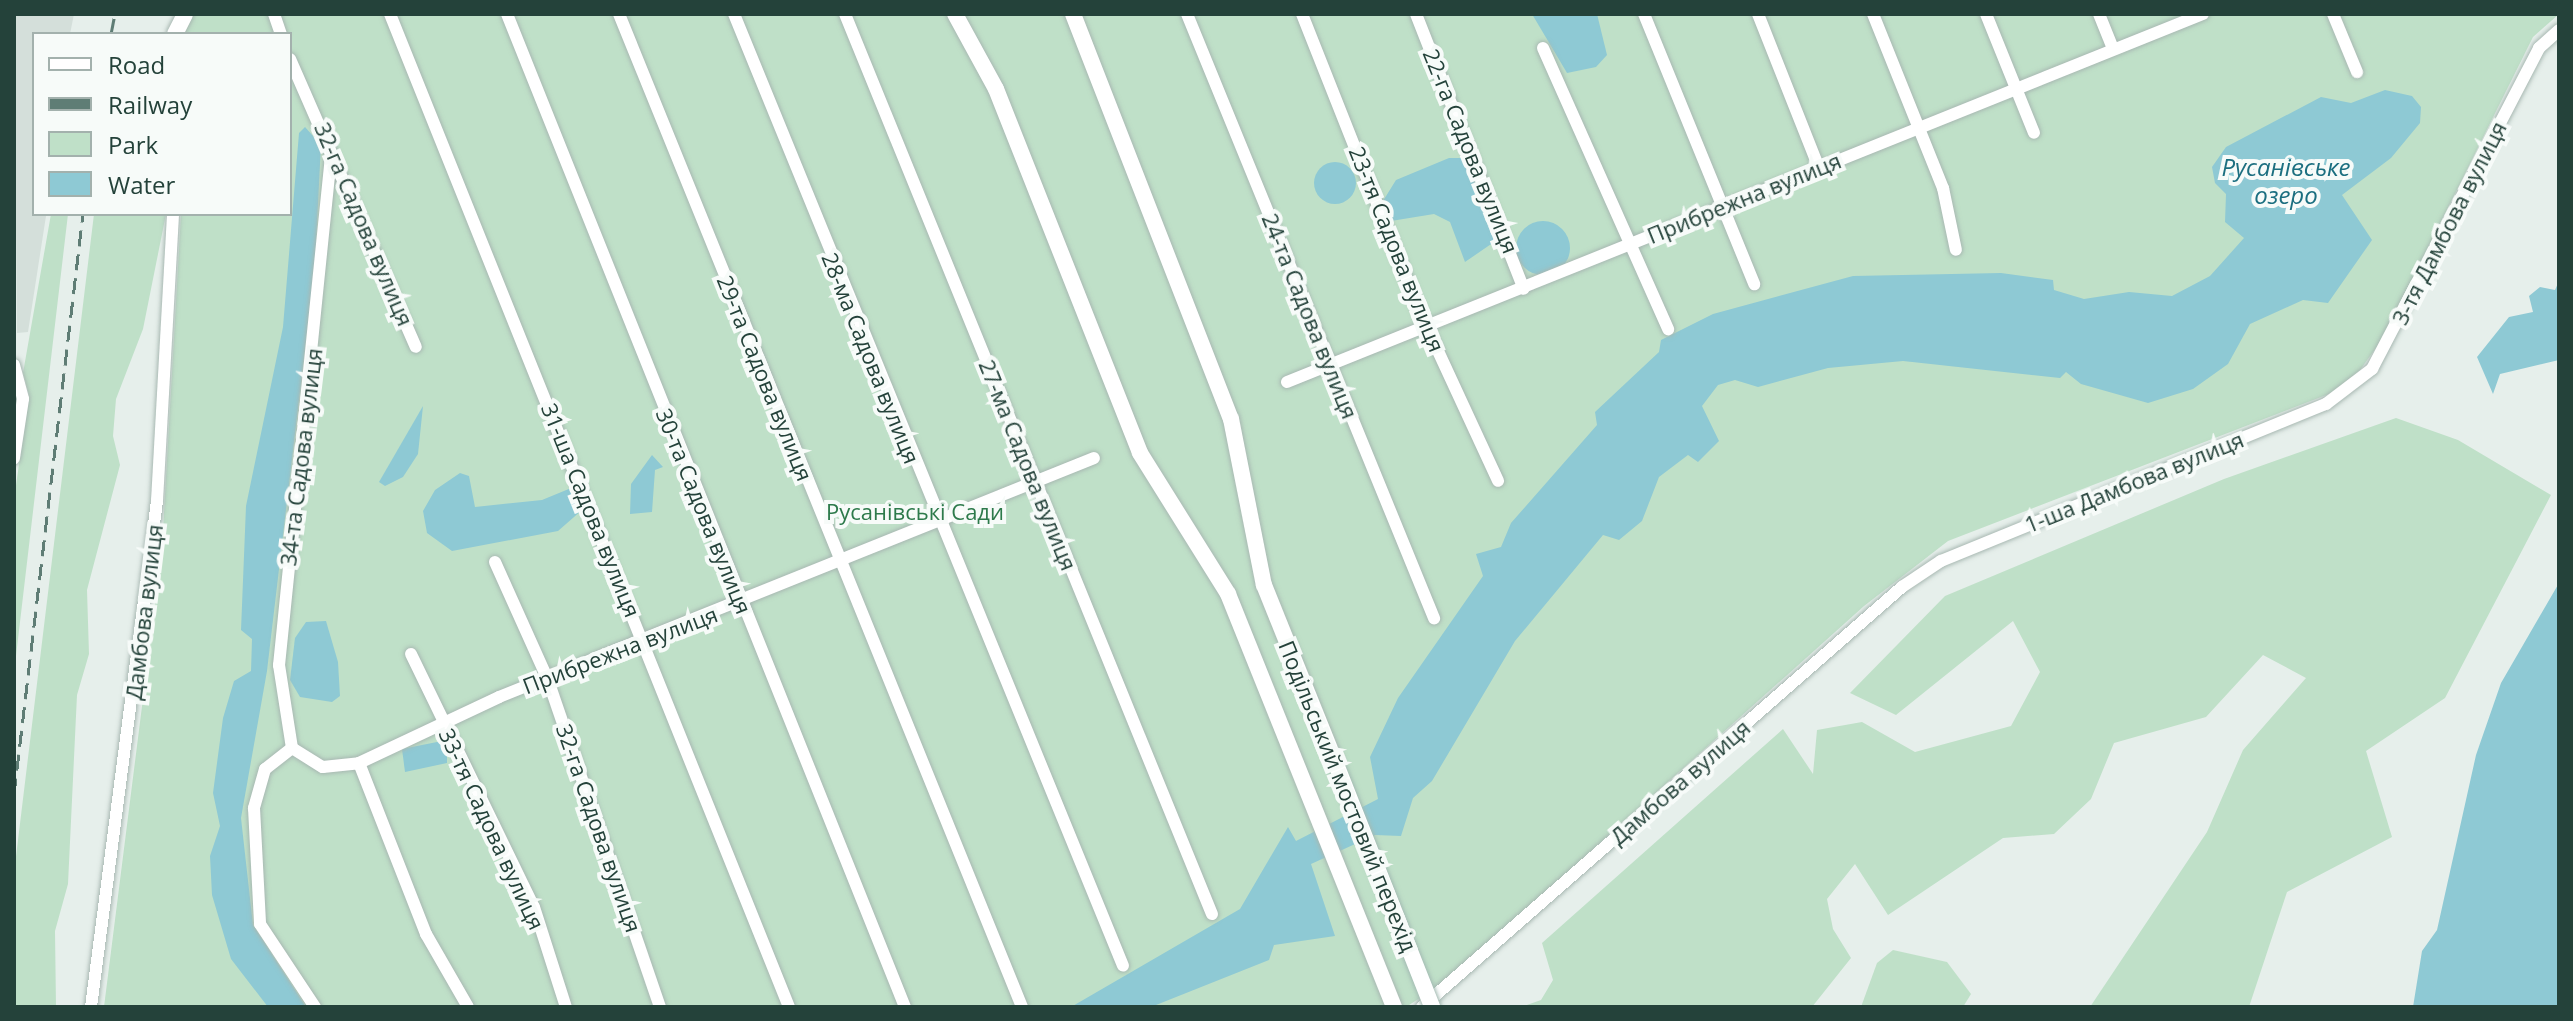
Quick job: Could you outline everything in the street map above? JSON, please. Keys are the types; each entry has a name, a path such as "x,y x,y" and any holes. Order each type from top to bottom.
{"main road":[{"path":"176,32 185,14"},
{"name":"Подільський мостовий перехід","path":"955,14 996,89 1140,453 1228,594 1394,1007"},
{"name":"Подільський мостовий перехід","path":"1073,14 1231,419 1264,585 1432,1007"}],"street":[{"name":"31-ша Садова вулиця","path":"390,14 789,1007"},
{"name":"30-та Садова вулиця","path":"507,14 740,603 905,1007"},
{"name":"29-та Садова вулиця","path":"619,14 839,563 1022,1007"},
{"name":"28-ма Садова вулиця","path":"734,14 936,519 1123,966"},
{"name":"27-ма Садова вулиця","path":"845,14 1212,914"},
{"name":"24-та Садова вулиця","path":"1187,14 1434,618"},
{"name":"23-тя Садова вулиця","path":"1302,14 1426,327 1498,481"},
{"name":"22-га Садова вулиця","path":"1416,14 1524,289"},
{"path":"1644,14 1754,284"},
{"path":"1758,14 1819,168"},
{"path":"1873,14 1915,128 1943,188 1956,250"},
{"path":"1986,14 2034,133"},
{"path":"2099,14 2113,49"},
{"name":"Прибрежна вулиця","path":"1287,382 1524,289 2015,84 2203,14"},
{"path":"2333,14 2357,72"},
{"name":"3-тя Дамбова вулиця","path":"2326,404 2372,369 2539,48 2559,30"},
{"path":"1543,48 1628,245 1668,329"},
{"name":"32-га Садова вулиця","path":"292,63 325,128 416,347"},
{"name":"34-та Садова вулиця","path":"292,748 279,665 331,156 325,128"},
{"name":"Дамбова вулиця","path":"91,1007 157,501 173,216"},
{"path":"14,365 23,399 14,458"},
{"name":"1-ша Дамбова вулиця","path":"1941,561 2326,404"},
{"name":"Прибрежна вулиця","path":"292,748 323,767 359,763 442,721 644,643 839,563 936,519 1094,458"},
{"name":"Дамбова вулиця","path":"1422,1007 1902,587 1941,561"},
{"name":"32-га Садова вулиця","path":"495,562 548,680 660,1007"},
{"name":"33-тя Садова вулиця","path":"411,654 534,907 566,1007"},
{"path":"292,748 265,769 254,808 260,924 315,1007"},
{"path":"359,763 426,934 468,1007"}],"shaded area":[{"path":"14,14 74,14 70,32 32,32 32,216 46,216 28,332 17,333"}],"green space":[{"name":"Русанівські Сади","path":"194,14 2559,14 2533,37 2383,338 2360,370 2334,392 1948,541 1864,606 1446,981 1406,1007 104,1007 162,548 181,216 292,216 292,32 184,32"},
{"path":"51,216 68,216 14,673 14,499 29,395 23,373"},
{"path":"94,216 166,216 143,329 116,399 113,436 120,465 87,590 89,654 77,695 68,884 55,931 56,1007 14,1007 14,873"},
{"path":"2396,418 2458,440 2551,495 2445,698 2366,751 2392,837 2287,892 2249,1007 2090,1007 2207,832 2243,750 2306,678 2263,655 2206,717 2114,743 2091,799 2054,834 2003,838 1888,915 1855,864 1827,899 1833,929 1851,958 1812,1007 1521,1007 1541,1000 1553,980 1542,943 1783,729 1813,774 1817,730 1862,722 1915,752 2011,726 2040,672 2013,621 1896,715 1850,693 1945,596 2224,479"},
{"path":"1893,950 1947,962 1971,994 1963,1007 1861,1007 1877,963"}],"water":[{"path":"1532,14 1597,14 1607,55 1596,67 1567,73"},
{"name":"Русанівське озеро","path":"2385,90 2412,96 2421,107 2420,123 2391,158 2342,195 2372,240 2328,303 2303,300 2250,324 2228,364 2193,389 2148,403 2081,384 2066,372 2060,378 1903,361 1828,368 1758,387 1735,380 1718,385 1702,406 1719,441 1698,462 1688,455 1659,477 1642,521 1619,540 1603,535 1515,641 1432,781 1413,798 1401,836 1375,835 1311,864 1335,936 1274,945 1269,960 1151,1007 1071,1007 1240,909 1288,827 1296,841 1378,799 1370,757 1398,698 1483,576 1476,554 1501,547 1511,523 1597,425 1595,412 1659,352 1661,340 1713,314 1853,276 2001,273 2053,280 2054,290 2084,299 2129,292 2172,296 2210,276 2244,238 2225,222 2226,194 2215,183 2212,167 2226,147 2321,97 2351,103"},
{"path":"305,127 321,145 315,264 267,671 241,818 253,925 306,1007 268,1007 231,959 212,895 210,856 220,826 213,793 223,718 234,681 251,671 252,639 241,630 246,506 283,327 299,133"},
{"path":"1449,158 1467,158 1497,240 1465,262 1450,222 1434,214 1391,221 1383,201 1396,180"},
{"path":"1335,162 1350,168 1356,183 1350,198 1335,204 1320,198 1314,183 1320,168"},
{"path":"1543,221 1562,229 1570,248 1562,267 1543,275 1524,267 1516,248 1524,229"},
{"path":"2559,281 2559,360 2500,374 2493,394 2477,357 2509,317 2533,312 2529,296 2540,287 2555,290"},
{"path":"423,406 418,454 403,477 385,486 379,482"},
{"path":"652,455 663,467 655,470 652,512 630,514 631,484"},
{"path":"460,473 469,476 475,507 542,500 576,486 582,510 558,531 452,551 427,533 423,511 435,490"},
{"path":"2559,583 2559,1007 2413,1007 2422,951 2437,930 2476,755 2501,683"},
{"path":"326,621 338,662 340,696 332,702 300,697 290,680 295,638 306,622"},
{"path":"447,740 447,763 405,772 402,749"}],"railway":[{"path":"111,32 115,14"},
{"path":"14,794 83,216"}]}
